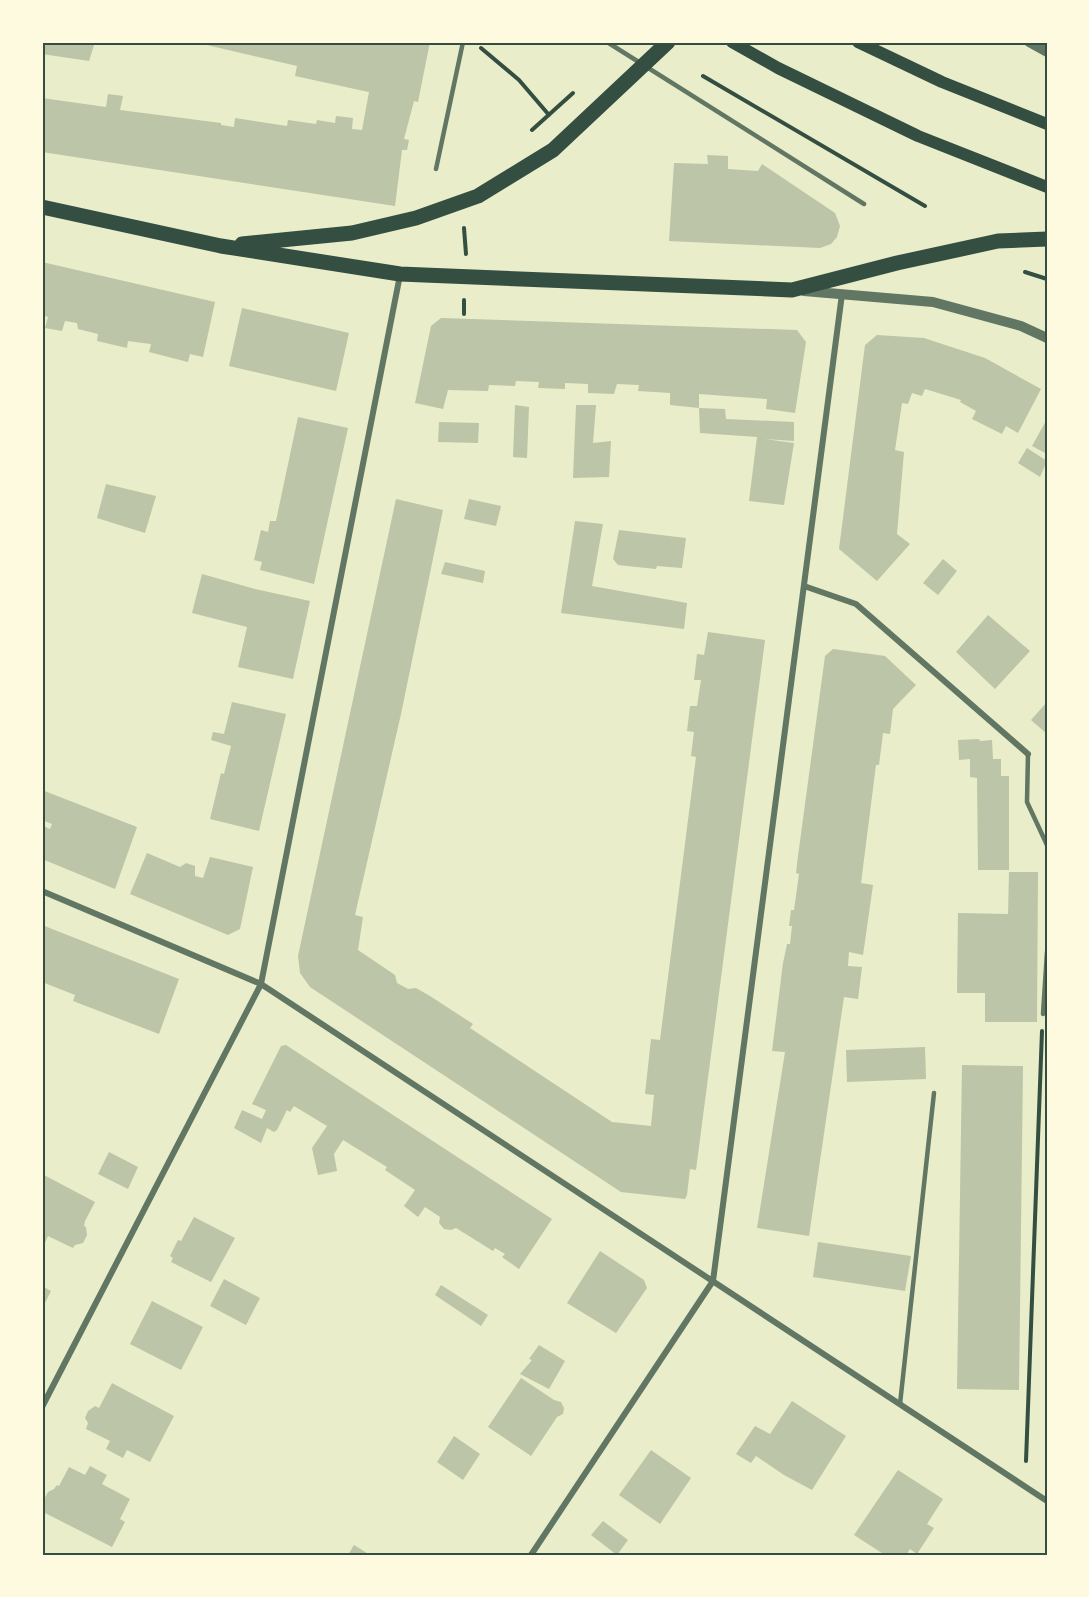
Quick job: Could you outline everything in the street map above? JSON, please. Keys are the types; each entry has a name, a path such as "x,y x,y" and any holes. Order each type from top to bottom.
{"main road":[{"path":"221,246 352,233 416,218 478,196 554,150 668,42"},
{"path":"732,42 778,68 918,136 1047,187"},
{"path":"858,42 942,82 1047,124"},
{"path":"42,207 221,246 400,274 792,290 897,263 998,241 1047,238"}],"street":[{"path":"1029,42 1047,52"},
{"path":"42,1407 261,984 400,274"},
{"path":"792,290 933,302 1021,326 1047,338"},
{"path":"531,1555 713,1281 842,293"},
{"path":"804,586 856,604 1028,754"},
{"path":"42,891 261,984 1047,1501"}],"lane":[{"path":"436,169 463,42"},
{"path":"608,42 864,204"},
{"path":"1028,754 1027,802 1047,845"},
{"path":"1043,1014 1047,952"},
{"path":"900,1404 934,1093"}],"path":[{"path":"473,42 519,80 549,115"},
{"path":"696,71 926,206"},
{"path":"453,204 464,228 466,240 464,314"},
{"path":"1025,272 1047,279"},
{"path":"1025,1486 1043,1014"}],"building":[{"path":"42,42 95,42 89,61 42,54"},
{"path":"194,42 430,42 418,102 414,101 404,139 409,140 407,150 402,150 395,206 42,152 42,98 106,107 108,94 123,96 120,110 221,123 221,125 234,127 235,118 287,126 288,120 316,124 317,120 335,123 336,116 353,118 352,129 362,130 369,92 295,76 297,66"},
{"path":"707,155 728,156 728,169 758,171 762,164 835,213 840,226 837,237 831,244 820,248 669,241 674,163 708,164"},
{"path":"42,262 215,302 203,357 190,354 188,362 149,352 151,344 128,341 127,348 97,341 98,334 78,329 77,323 65,321 62,331 45,328 48,317 42,315"},
{"path":"242,308 349,333 336,391 229,366"},
{"path":"441,318 797,330 806,342 795,413 766,409 767,399 699,394 699,408 670,405 670,393 638,391 639,385 617,384 614,394 588,393 588,384 565,383 565,389 538,388 539,382 516,381 515,386 489,385 488,391 448,390 443,409 415,403 431,326"},
{"path":"877,335 924,338 985,358 1041,389 1018,433 1006,426 1002,434 972,419 976,411 960,402 961,400 925,389 922,396 912,393 908,404 902,403 895,450 904,452 897,534 910,544 877,581 839,549 865,345"},
{"path":"515,405 529,407 527,458 513,457"},
{"path":"576,405 596,405 593,443 611,441 609,477 573,478"},
{"path":"699,408 725,409 726,419 794,422 794,441 765,439 794,443 784,505 749,501 757,437 700,433"},
{"path":"298,417 348,428 314,584 260,570 262,562 254,560 261,530 268,532 270,521 276,521"},
{"path":"1047,419 1047,454 1032,446"},
{"path":"439,422 479,423 478,443 438,442"},
{"path":"1027,448 1047,461 1040,477 1018,463"},
{"path":"106,484 156,496 145,533 97,518"},
{"path":"396,499 443,510 401,714 355,915 363,917 358,950 395,975 397,983 408,989 416,988 430,996 473,1024 470,1028 612,1122 651,1126 654,1095 645,1094 651,1039 660,1040 696,757 691,756 694,732 687,731 690,706 697,706 701,680 694,680 697,654 704,655 708,632 765,640 696,1170 690,1169 685,1199 621,1192 310,987 300,973 298,956"},
{"path":"469,499 501,506 496,526 464,519"},
{"path":"575,521 603,524 592,586 687,603 684,629 561,613"},
{"path":"619,530 686,538 682,568 657,566 656,569 618,565 613,559"},
{"path":"943,559 957,571 938,595 923,583"},
{"path":"445,562 485,571 483,583 441,574"},
{"path":"202,574 310,601 293,679 238,667 247,627 192,613"},
{"path":"988,615 1030,651 995,689 956,652"},
{"path":"833,649 885,656 916,685 893,709 890,734 883,733 879,765 876,765 861,883 873,885 863,955 849,952 848,966 862,967 858,999 844,997 809,1236 757,1228 785,1052 772,1051 783,963 787,944 790,944 792,926 789,926 791,910 794,910 799,874 796,873 798,856 825,656"},
{"path":"232,702 286,714 259,831 210,819 221,773 224,774 231,746 211,740 213,732 224,734"},
{"path":"1047,702 1047,734 1031,720"},
{"path":"979,739 980,741 992,740 993,759 1001,759 1001,776 1009,776 1009,870 978,870 977,778 970,777 970,759 959,760 958,740"},
{"path":"42,790 137,827 115,889 42,859 42,825 50,829 52,824 42,820"},
{"path":"147,853 180,867 186,863 195,866 195,876 203,878 210,857 253,867 240,929 228,935 130,894"},
{"path":"1009,872 1038,872 1037,1022 985,1022 985,993 957,993 958,913 1008,914"},
{"path":"42,925 179,979 159,1034 73,1001 75,995 42,982"},
{"path":"286,1045 552,1219 519,1269 502,1257 505,1254 495,1248 493,1251 456,1228 444,1229 439,1223 440,1217 425,1207 418,1217 404,1206 415,1190 385,1170 387,1167 343,1140 334,1154 337,1171 318,1175 312,1148 327,1126 294,1106 290,1112 287,1110 277,1130 274,1132 267,1128 261,1143 234,1128 242,1110 262,1119 266,1110 252,1104 281,1046"},
{"path":"925,1047 926,1079 847,1082 846,1050"},
{"path":"962,1065 1023,1066 1019,1390 957,1389"},
{"path":"109,1152 138,1167 128,1189 98,1174"},
{"path":"42,1174 95,1202 85,1221 87,1235 83,1243 73,1248 48,1236 44,1245 42,1244"},
{"path":"194,1217 235,1238 211,1282 171,1262 173,1258 170,1256 178,1240 181,1241"},
{"path":"818,1242 911,1256 905,1291 813,1277"},
{"path":"600,1251 644,1280 647,1288 616,1333 567,1303"},
{"path":"224,1279 260,1298 246,1325 210,1306"},
{"path":"441,1285 488,1315 481,1326 435,1295"},
{"path":"42,1286 51,1291 42,1309"},
{"path":"152,1301 203,1327 181,1370 130,1344"},
{"path":"539,1345 565,1361 549,1389 520,1374 532,1360 529,1359"},
{"path":"521,1378 554,1400 561,1402 564,1408 563,1414 557,1417 531,1456 488,1427"},
{"path":"112,1383 174,1416 150,1462 127,1450 123,1458 106,1449 110,1441 86,1429 88,1423 85,1418 88,1411 95,1406 99,1408"},
{"path":"792,1401 846,1436 812,1490 756,1456 751,1463 736,1454 755,1426 770,1434"},
{"path":"454,1436 480,1454 463,1480 437,1462"},
{"path":"651,1450 691,1478 660,1524 619,1495"},
{"path":"90,1466 107,1475 102,1484 130,1499 120,1519 125,1522 112,1547 43,1512 45,1507 43,1501 48,1492 57,1485 59,1486 69,1467 85,1475"},
{"path":"898,1470 943,1499 927,1524 934,1528 917,1554 910,1549 906,1555 885,1555 854,1535"},
{"path":"603,1521 628,1540 617,1555 591,1535"},
{"path":"354,1545 370,1555 348,1555"}]}
